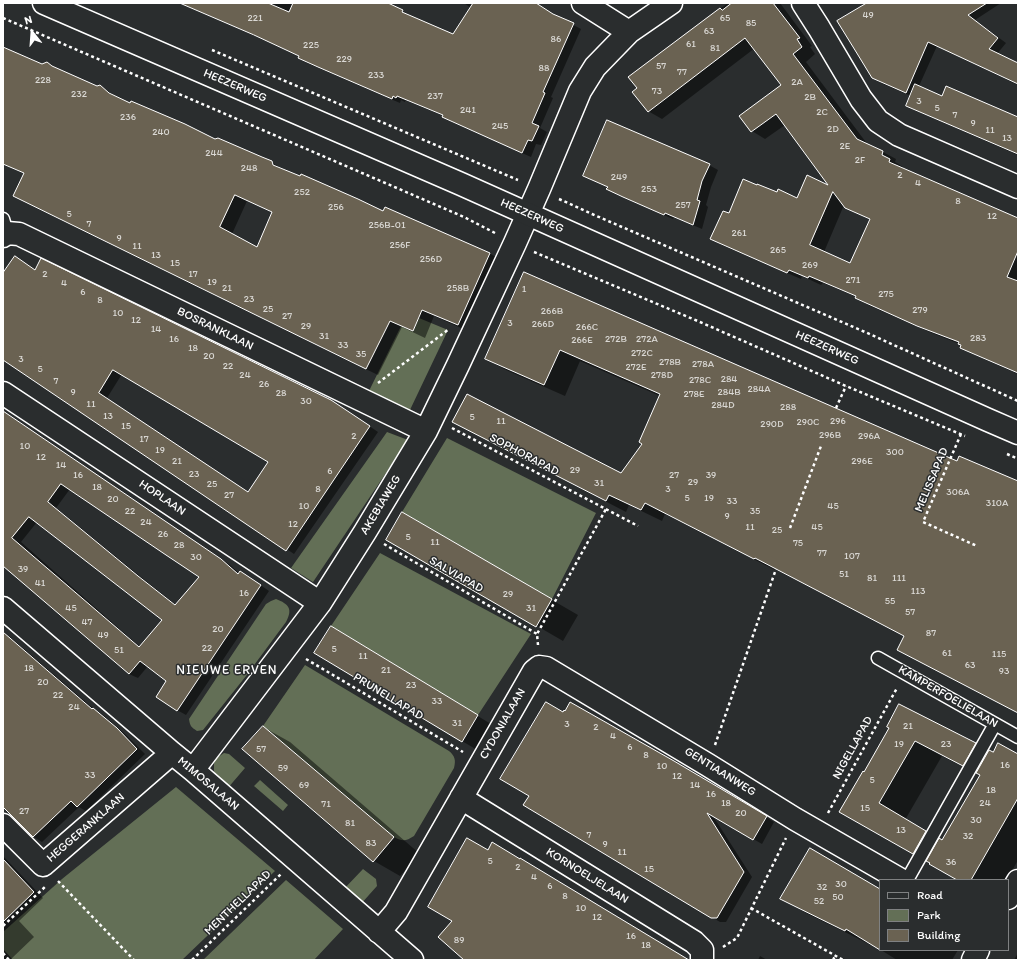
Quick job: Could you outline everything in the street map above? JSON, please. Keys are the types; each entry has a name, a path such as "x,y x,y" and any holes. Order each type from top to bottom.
{"street":[{"name":"HEEZERWEG","path":"44,3 528,214 1018,433"},
{"path":"583,3 629,32"},
{"name":"AKEBIAWEG","path":"193,770 320,603 365,532 429,424 528,214 580,91 596,67 629,32 671,3"},
{"path":"812,6 861,99 878,122 899,136 1018,187"},
{"name":"BOSRANKLAAN","path":"4,229 19,234 365,401 429,424"},
{"name":"HOPLAAN","path":"3,393 320,603"},
{"name":"MIMOSALAAN","path":"3,608 412,960"},
{"name":"GENTIAANWEG","path":"539,667 546,668 795,819 899,879"},
{"name":"CYDONIALAAN","path":"379,932 396,912 534,671 539,667"},
{"name":"HEGGERANKLAAN","path":"3,824 49,872 172,753"},
{"name":"KORNOELJELAAN","path":"461,798 694,942 702,950 711,954"},
{"path":"1009,896 1018,881"},
{"path":"973,960 978,951"}],"lane":[{"name":"KAMPERFOELIELAAN","path":"878,658 1018,737"},
{"path":"908,879 994,724"}],"path":[{"name":"HEEZERWEG","path":"212,50 539,189 592,214 865,332 1018,401"},
{"path":"365,401 373,387 452,327 472,334"},
{"path":"836,408 846,386"},
{"name":"SOPHORAPAD","path":"429,424 606,509 638,526"},
{"name":"MELISSAPAD","path":"961,434 923,522 977,546"},
{"path":"790,528 821,446"},
{"path":"539,667 537,634 606,509"},
{"name":"SALVIAPAD","path":"365,532 537,634"},
{"path":"708,765 776,569"},
{"name":"PRUNELLAPAD","path":"287,648 481,763"},
{"name":"NIGELLAPAD","path":"817,832 905,673"},
{"path":"711,954 737,938 795,819"},
{"name":"MENTHELLAPAD","path":"192,960 296,860"},
{"path":"3,926 49,872 134,960"},
{"path":"751,908 843,960"},
{"path":"3,953 9,960"},
{"path":"833,960 835,956"}],"green space":[{"path":"419,318 448,330 409,412 368,393 401,326 413,331"},
{"path":"387,432 408,440 313,582 291,568"},
{"path":"447,438 596,513 552,599 402,512"},
{"path":"380,553 531,634 478,715 331,626"},
{"path":"276,599 287,605 289,614 286,622 203,730 197,731 191,726 189,719 266,604"},
{"path":"305,665 449,751 454,756 454,768 414,836 404,840 394,837 263,726"},
{"path":"224,753 229,754 245,768 227,789 216,777 214,771 215,759"},
{"path":"260,780 288,805 283,811 254,786"},
{"path":"176,787 275,871 182,960 13,960 3,949 3,932 62,879"},
{"path":"363,869 376,879 377,886 360,905 343,890"},
{"path":"286,880 343,929 314,960 203,960"}],"building":[{"path":"180,3 268,3 289,12 293,3 388,3 403,10 402,12 453,34 473,3 536,3 553,14 574,23 543,92 545,93 532,123 539,126 532,141 528,140 522,153 442,117 443,115 397,96 396,98 393,96 392,99 318,67 298,58 299,56 254,35"},
{"path":"732,3 773,3 800,38 797,39 802,47 793,54 857,139 883,151 882,155 890,159 889,162 1018,218 1018,251 1007,277 1018,281 1018,373 960,348 961,345 958,344 959,342 917,326 855,298 856,296 809,276 808,278 789,270 787,273 710,239 723,211 729,213 743,179 777,192 778,189 797,198 807,175 828,185 776,114 751,132 739,116 781,85 745,38 648,112 632,92 637,88 628,77 720,8 722,10","holes":["833,192 845,208 870,219 850,263 810,245"]},
{"path":"867,3 987,3 968,15 998,38 989,49 1018,63 1018,84 928,42 906,93 872,78 837,21"},
{"path":"3,47 42,64 47,62 52,66 97,86 100,85 109,93 130,103 131,101 185,124 215,139 218,138 272,161 273,165 300,176 301,174 383,211 385,207 490,253 458,325 422,310 413,331 390,321 366,369 13,196 24,173 3,164","holes":["235,195 272,212 257,247 220,227"]},
{"path":"915,84 942,96 946,86 1018,117 1018,154 906,106"},
{"path":"607,120 710,164 702,181 697,200 700,201 693,225 665,213 664,215 623,197 606,189 608,187 583,176"},
{"path":"15,256 35,270 41,258 331,400 370,426 286,551 3,360 3,273","holes":["113,370 268,462 248,492 99,393"]},
{"path":"524,272 957,461 959,456 1018,481 1018,713 897,650 904,636 755,558 754,559 645,503 641,510 609,495 606,501 452,422 467,394 621,473 642,444 639,442 660,394 560,350 544,385 485,359"},
{"path":"3,411 221,559 238,574 240,571 261,585 177,711 156,697 166,681 140,661 129,674 3,566","holes":["61,484 166,555 199,577 175,605 48,502","29,517 162,620 139,647 12,538"]},
{"path":"402,512 552,599 536,627 386,540"},
{"path":"331,626 478,715 462,742 314,653"},
{"path":"3,632 92,709 93,708 117,728 137,749 77,807 71,801 33,837 3,807"},
{"path":"546,702 563,712 570,702 767,816 753,840 707,813 744,872 717,918 711,918 523,805 529,796 500,779"},
{"path":"899,704 976,743 963,766 915,741 879,803 926,831 913,854 839,812 889,728 887,727"},
{"path":"263,726 394,837 373,862 242,749"},
{"path":"998,743 1018,754 1018,798 972,879 955,879 926,861 939,838 942,840 980,775 976,773 989,750 993,752"},
{"path":"467,838 488,850 492,842 689,960 464,960 438,937 452,921 428,907"},
{"path":"810,848 879,888 879,949 846,929 845,931 780,899"},
{"path":"3,859 34,892 3,922"}],"district":[{"name":"NIEUWE ERVEN","path":"227,671"}]}
